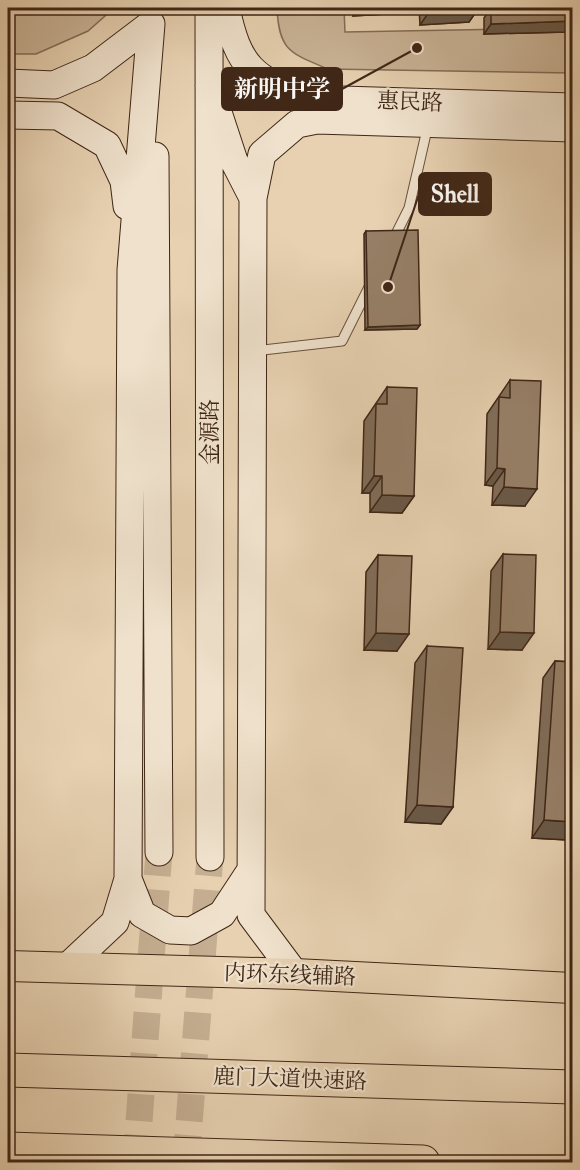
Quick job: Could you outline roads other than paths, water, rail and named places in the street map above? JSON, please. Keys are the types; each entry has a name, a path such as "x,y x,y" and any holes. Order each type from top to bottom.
{"highway":[{"name":"鹿门大道快速路","path":"8,1071 573,1087"},
{"path":"8,1149 423,1162"}],"main road":[{"name":"内环东线辅路","path":"8,966 295,974 573,988"}],"street":[{"name":"金源路","path":"208,8 210,857"},
{"name":"惠民路","path":"226,8 241,60 270,85 308,99 573,107"},
{"path":"8,83 54,85 93,68 150,16"},
{"path":"66,968 115,922 128,879 132,256 150,16"},
{"path":"150,16 157,196 159,852"},
{"path":"209,85 234,161 253,198"},
{"path":"8,115 58,116 107,145 124,181 132,256"},
{"name":"惠民路","path":"295,974 251,915 249,873 253,198 262,154 297,124 317,120 573,128"},
{"path":"128,879 142,914 170,930 191,931 222,914 249,873"}],"lane":[{"path":"388,249 409,208 429,123"},
{"path":"252,351 342,341 373,280"}],"tunnel":[{"path":"136,1162 159,852"},
{"path":"186,1162 210,857"}],"place":[{"name":"新明中学","path":"417,48"},
{"name":"Shell","path":"388,287"}]}
